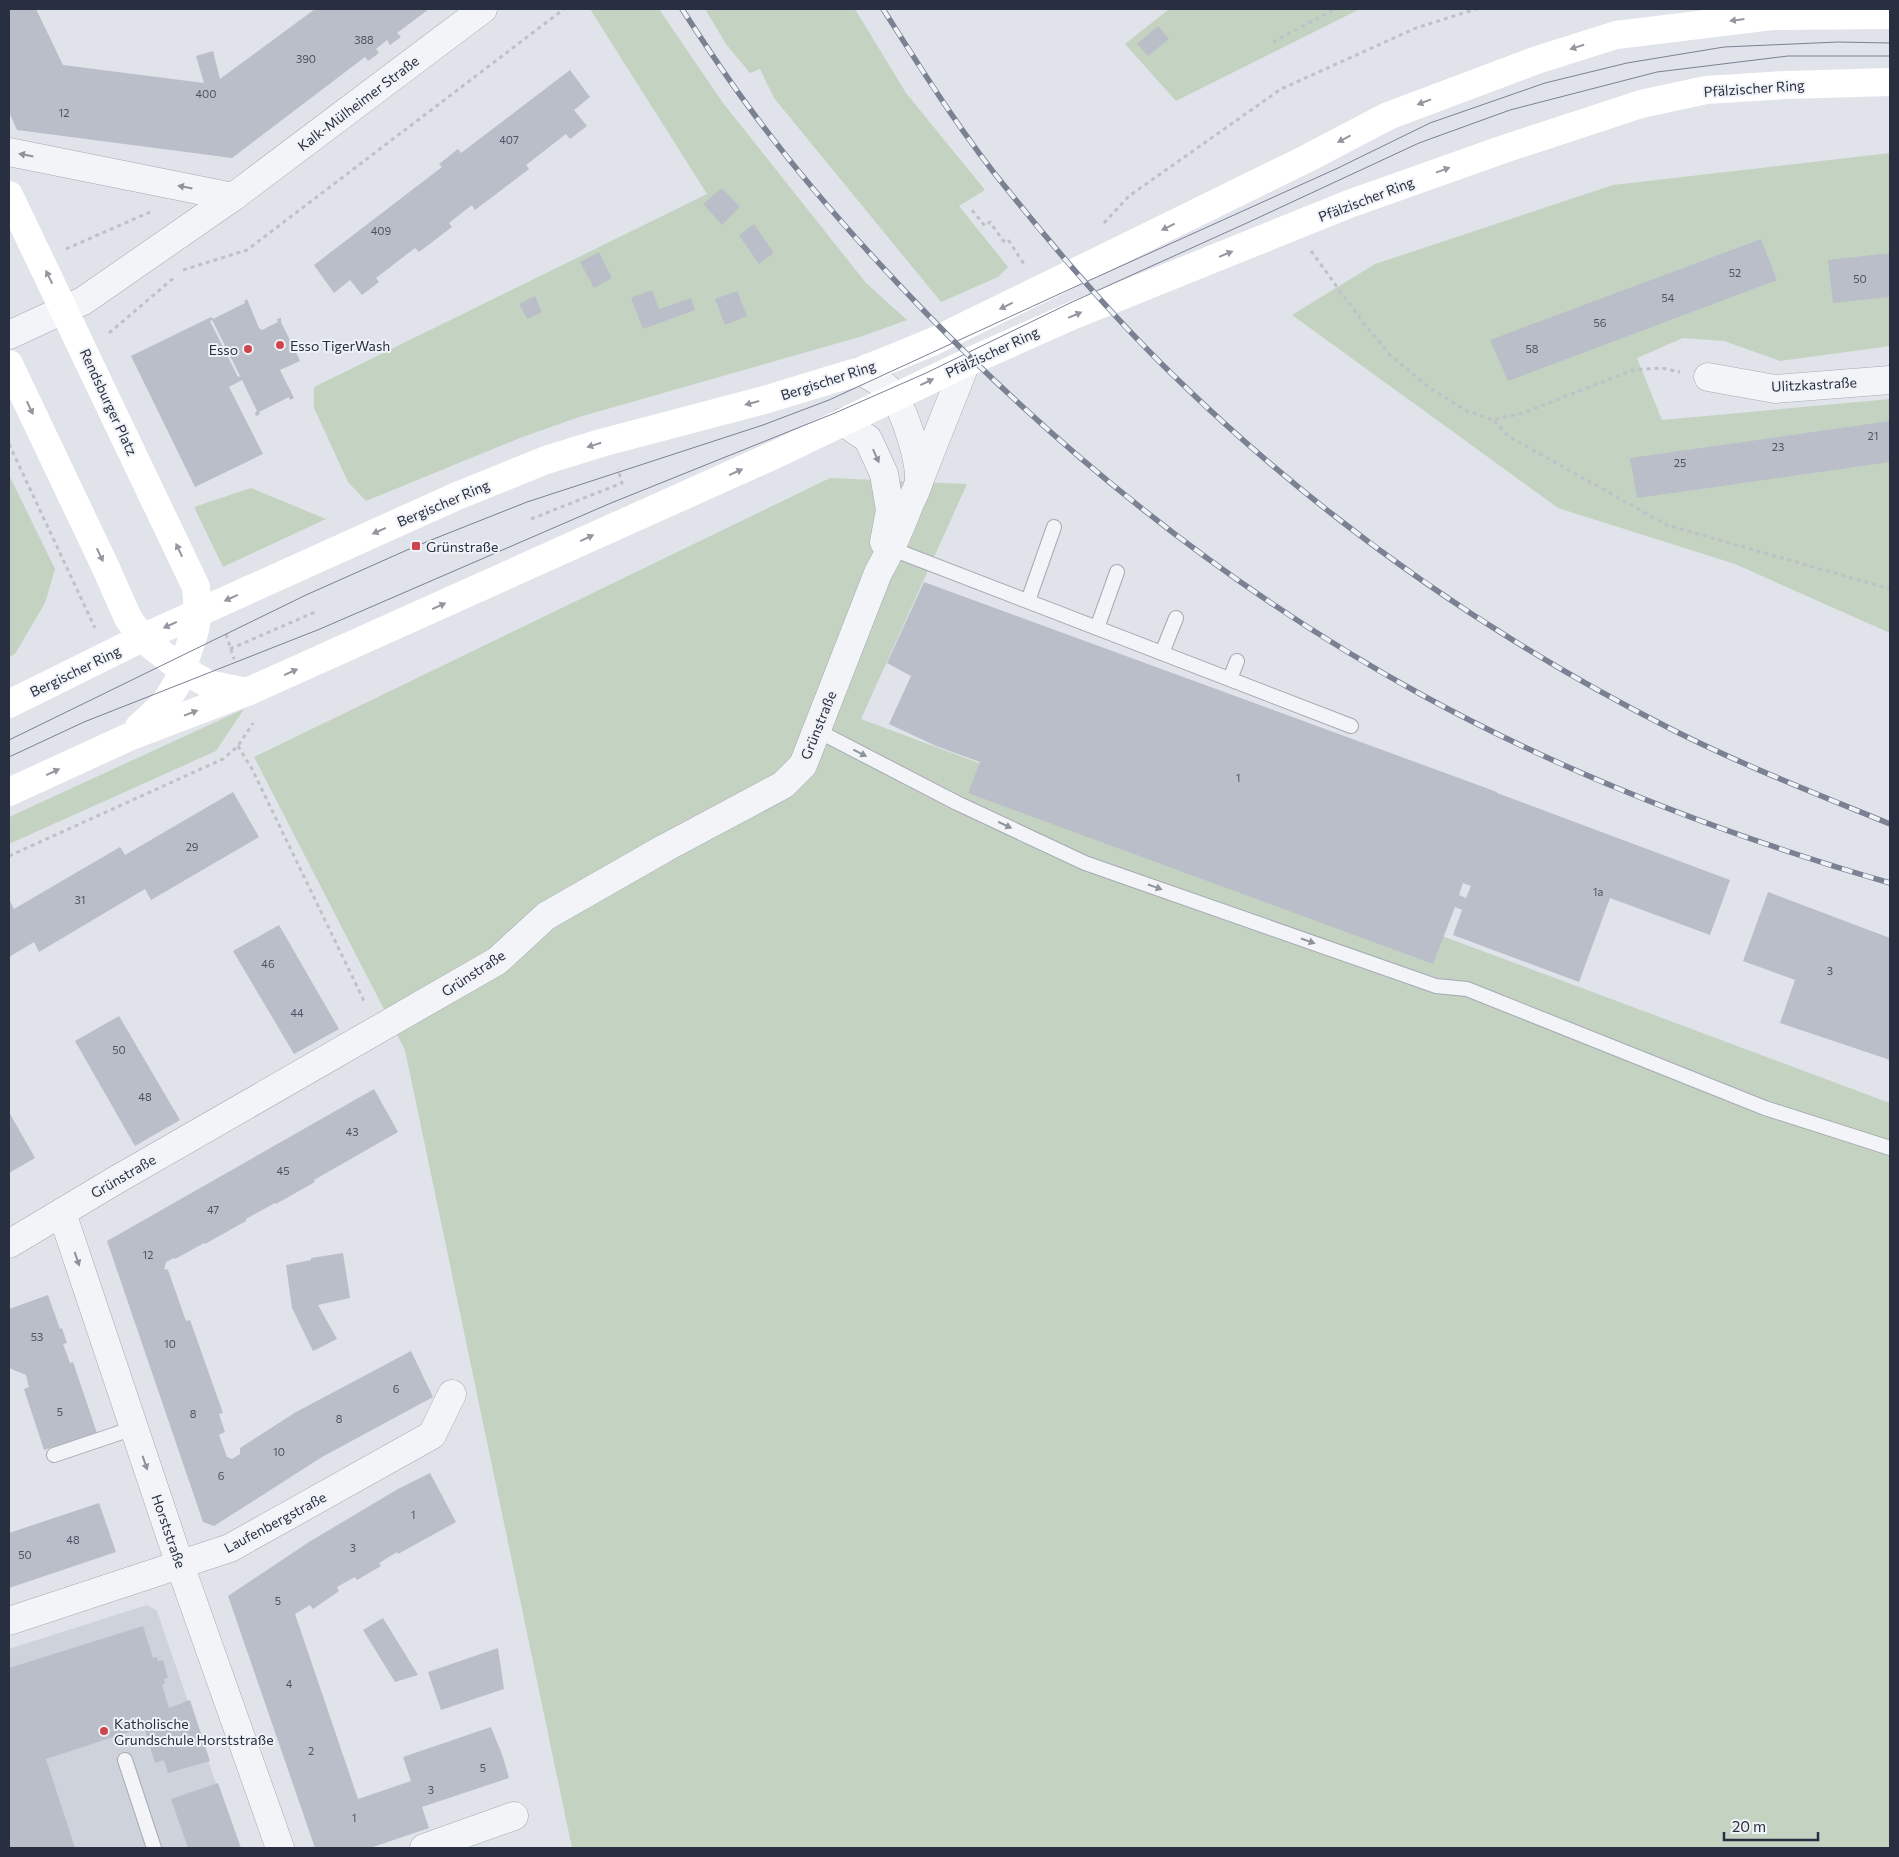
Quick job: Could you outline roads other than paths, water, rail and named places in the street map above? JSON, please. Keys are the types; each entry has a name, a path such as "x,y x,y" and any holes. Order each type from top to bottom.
{"main road":[{"name":"Bergischer Ring","path":"9,704 142,638 208,608 457,496 546,460 601,443 764,400 860,371 932,342 1304,160 1388,116 1537,60 1616,35 1772,16 1890,14"},
{"name":"Pfälzischer Ring","path":"843,422 966,363 1074,315 1349,204 1504,149 1641,104 1706,90 1786,85 1890,82"},
{"name":"Rendsburger Platz","path":"9,195 196,587 208,608 177,684 164,704 129,737"},
{"path":"9,364 128,618 142,638 183,669 208,684 247,692"},
{"path":"9,792 129,737 247,692 843,422"}],"street":[{"name":"Kalk-Mülheimer Straße","path":"9,335 83,301 233,197 483,9"},
{"path":"9,152 233,197"},
{"name":"Grünstraße","path":"9,1244 116,1180 497,961 546,916 665,848 783,785 803,765 888,547 919,482 966,363"},
{"name":"Grünstraße","path":"860,371 876,380 894,398 905,421 916,454 919,482"},
{"name":"Ulitzkastraße","path":"1708,377 1775,389 1890,380"},
{"name":"Grünstraße","path":"843,422 868,439 884,474 890,510 888,547"},
{"name":"Horststraße","path":"62,1213 180,1565 280,1848"},
{"name":"Laufenbergstraße","path":"9,1621 230,1548 432,1435 452,1394"},
{"path":"424,1848 514,1816"}],"lane":[{"path":"1028,601 1054,527"},
{"path":"888,547 1351,726"},
{"path":"1097,628 1117,572"},
{"path":"1162,653 1176,618"},
{"path":"1230,679 1237,661"},
{"path":"816,730 957,803 1085,863 1436,986 1467,989 1765,1108 1890,1148"},
{"path":"54,1455 134,1428"},
{"path":"125,1760 154,1848"}],"tram line":[{"path":"9,740 306,595 416,546 527,502 763,425 829,400 1338,168 1430,123 1545,83 1627,63 1724,47 1838,42 1890,43"},
{"path":"9,757 84,722 320,629 611,503 835,413 926,373 1070,303 1419,143 1510,110 1657,72 1788,56 1890,56"}],"railway":[{"path":"682,9 733,86 771,137 857,240 926,313 1039,422 1160,522 1223,569 1287,614 1354,656 1422,695 1535,752 1592,778 1710,824 1829,865 1890,883"},
{"path":"883,9 942,101 990,168 1067,262 1109,309 1175,377 1231,429 1348,527 1473,615 1604,693 1725,755 1890,824"}],"place":[{"name":"Esso TigerWash","path":"280,345"},
{"name":"Esso","path":"248,349"},
{"name":"Grünstraße","path":"416,546"},
{"name":"Katholische Grundschule Horststraße","path":"104,1731"}]}
